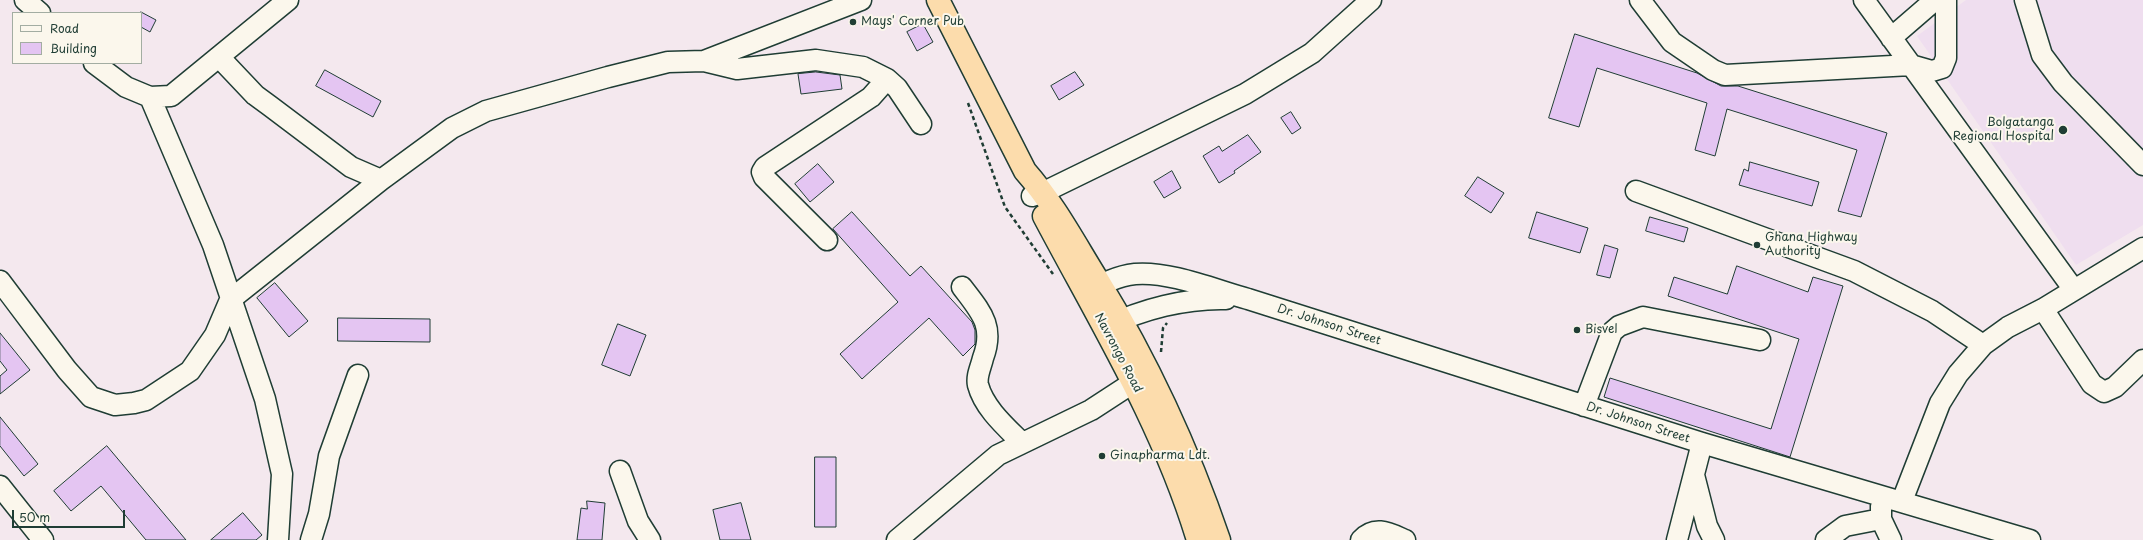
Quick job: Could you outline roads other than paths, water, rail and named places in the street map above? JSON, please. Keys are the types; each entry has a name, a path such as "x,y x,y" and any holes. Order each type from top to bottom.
{"highway":[{"name":"Navrongo Road","path":"938,0 1038,194 1113,323 1152,374 1199,481 1219,540"},
{"name":"Navrongo Road","path":"1113,323 1134,382 1150,416 1198,540"}],"street":[{"path":"25,0 39,12"},
{"path":"95,64 126,87 150,98 171,96 288,0"},
{"path":"704,61 861,0"},
{"path":"1038,194 1245,94 1312,53 1371,0"},
{"path":"1640,0 1672,42 1713,70 1725,74 1912,65 1932,71 1942,68 1946,58 1946,0"},
{"path":"1864,0 2074,290"},
{"path":"1891,38 1935,0"},
{"path":"2025,0 2042,55 2063,83 2143,165"},
{"path":"219,57 255,94 270,106 351,167 381,180"},
{"path":"0,280 67,370 91,397 115,405 134,403 146,400 190,371 215,335 230,300 381,180 452,128 486,111 668,62 704,61 737,69 816,60 862,67 887,79 897,88 921,124"},
{"path":"826,240 764,177 762,172 766,167 871,97 887,79"},
{"path":"150,98 213,245 230,300 265,399 282,474 278,540"},
{"path":"1636,191 1854,271 1932,311 1983,345"},
{"path":"1902,501 1940,403 1958,374 1983,345 2008,327 2043,309 2143,248"},
{"name":"Dr. Johnson Street","path":"1093,289 1110,280 1136,274 1173,278 1248,299 1702,443 2030,540"},
{"path":"962,287 985,318 988,345 978,373 978,385 990,407 1022,443"},
{"name":"Dr. Johnson Street","path":"1113,323 1197,300 1248,299"},
{"path":"2043,309 2092,384 2104,392 2115,387 2143,360"},
{"path":"1584,406 1612,332 1619,326 1643,317 1760,340"},
{"path":"311,540 319,514 329,456 358,375"},
{"path":"897,540 998,456 1091,410 1134,382"},
{"path":"1677,540 1702,443"},
{"path":"620,471 638,521 650,540"},
{"path":"1694,473 1707,526 1714,540"},
{"path":"0,486 43,540"},
{"path":"1882,495 1881,519 1891,540"},
{"path":"1826,540 1845,526 1881,519"},
{"path":"1362,540 1367,534 1384,531 1405,540"}],"place":[{"name":"Mays' Corner Pub","path":"853,22"},
{"name":"Bolgatanga Regional Hospital","path":"2063,130"},
{"name":"Ghana Highway Authority","path":"1757,245"},
{"name":"Bisvel","path":"1577,330"},
{"name":"Ginapharma Ldt.","path":"1102,456"}]}
